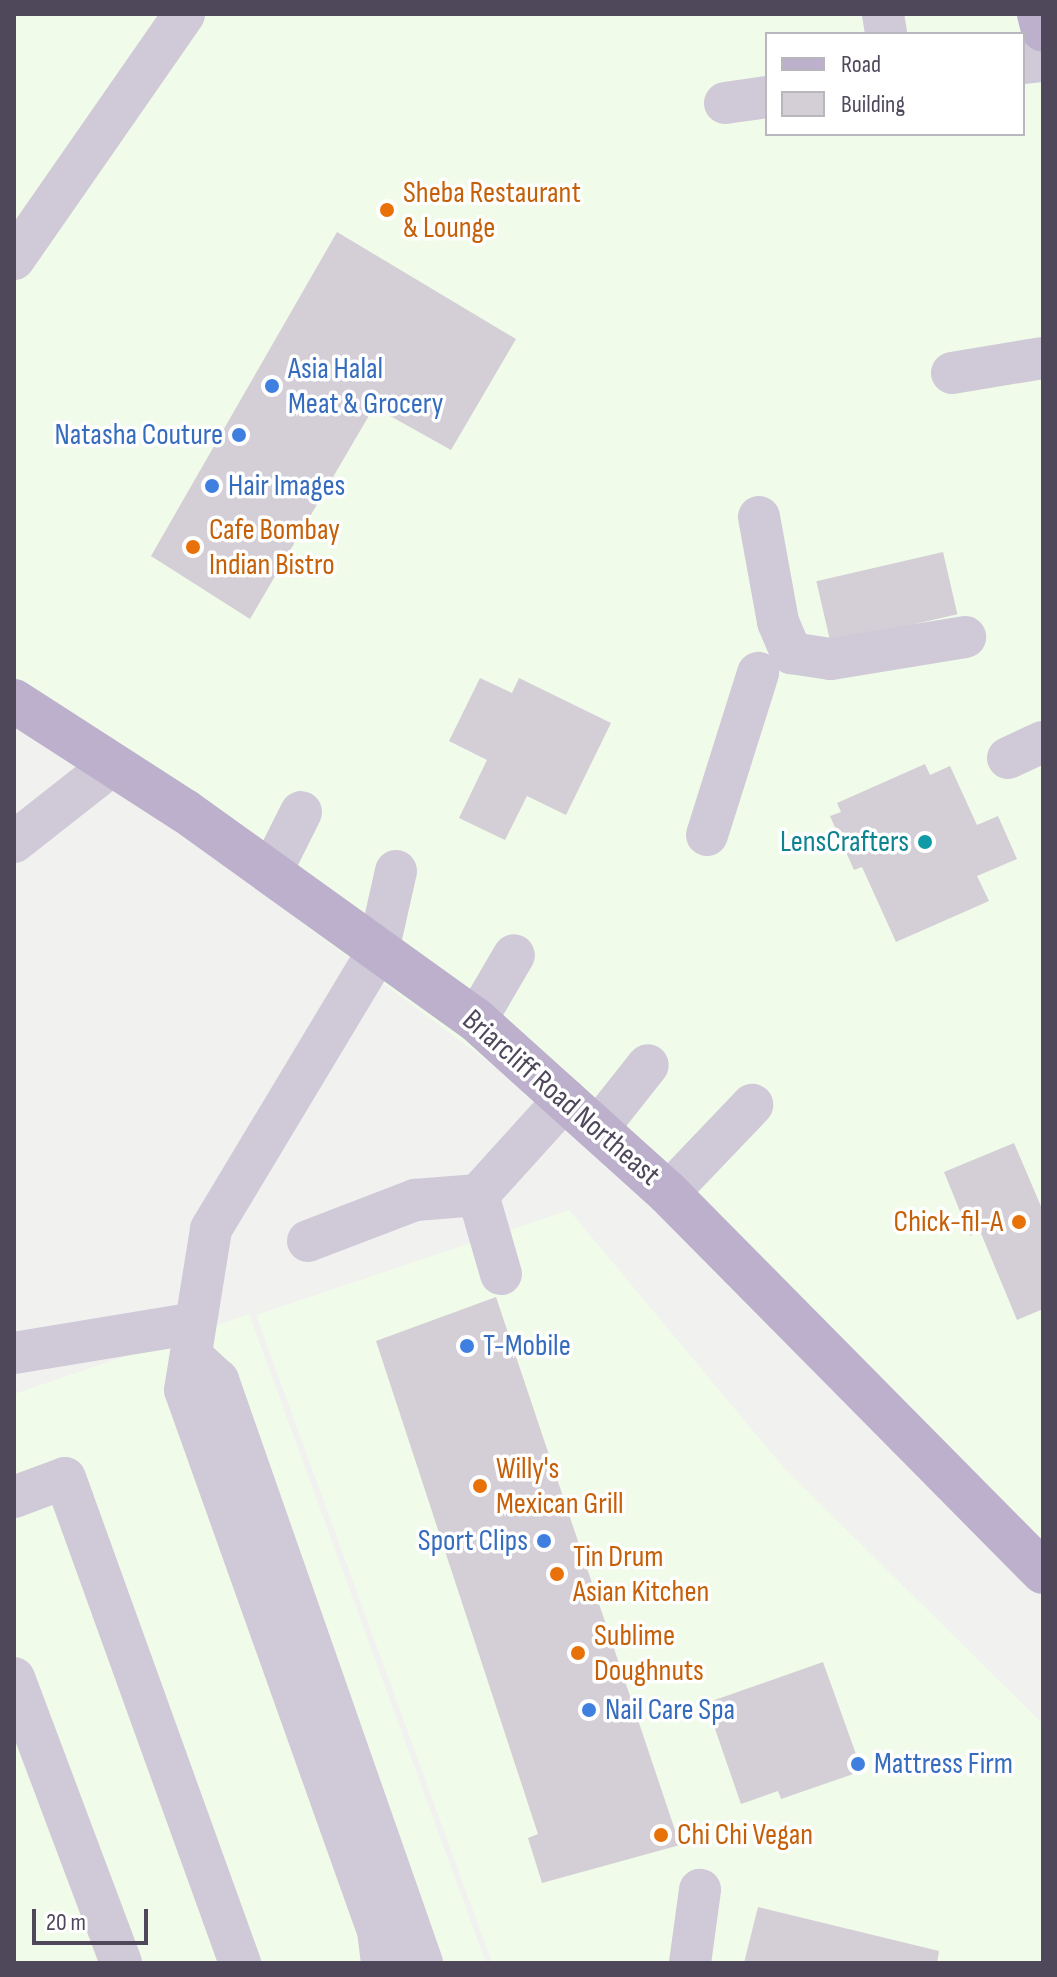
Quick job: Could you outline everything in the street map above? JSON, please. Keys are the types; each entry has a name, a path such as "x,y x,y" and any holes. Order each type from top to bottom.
{"main road":[{"path":"1039,14 1043,30"},
{"name":"Briarcliff Road Northeast","path":"14,701 271,872 476,1020 668,1193 1043,1572"}],"street":[{"path":"14,259 184,14"},
{"path":"725,103 765,97"},
{"path":"952,373 1043,358"},
{"path":"759,517 778,622 791,653 831,659 965,637"},
{"path":"707,835 758,673"},
{"path":"14,842 112,765"},
{"path":"271,872 301,812"},
{"path":"382,1963 373,1917 185,1390 211,1229 378,951 396,871"},
{"path":"476,1020 514,955"},
{"path":"598,1128 648,1065"},
{"path":"308,1241 415,1200 478,1195 565,1099"},
{"path":"668,1193 752,1105"},
{"path":"478,1195 501,1274"},
{"path":"14,1353 192,1341"},
{"path":"192,1341 218,1380 409,1906 422,1963"},
{"path":"14,1497 65,1478 240,1963"},
{"path":"14,1678 121,1963"},
{"path":"690,1963 700,1890"}],"shaded area":[{"path":"14,14 1043,14 1043,1572 644,1178 14,708"},
{"path":"569,1210 784,1468 1043,1724 1043,1963 492,1963 256,1315"},
{"path":"249,1314 486,1963 14,1963 14,1394"}],"building":[{"path":"337,232 516,339 451,450 374,407 250,619 151,556"},
{"path":"943,552 957,614 831,644 816,581"},
{"path":"480,678 512,693 519,678 611,723 566,815 527,796 505,840 459,818 487,760 449,741"},
{"name":"LensCrafters","path":"925,764 930,775 950,766 977,825 998,816 1017,859 977,876 989,901 896,942 862,867 854,870 830,816 841,812 837,803"},
{"path":"1014,1143 1043,1211 1043,1309 1017,1320 980,1231 970,1236 944,1172"},
{"path":"496,1297 680,1845 542,1883 528,1838 538,1834 376,1341"},
{"path":"823,1662 862,1771 781,1799 778,1791 741,1804 706,1703"},
{"path":"758,1907 939,1951 937,1963 744,1963"}],"place":[{"name":"Sheba Restaurant & Lounge","path":"387,210"},
{"name":"Asia Halal Meat & Grocery","path":"272,386"},
{"name":"Natasha Couture","path":"239,435"},
{"name":"Hair Images","path":"212,486"},
{"name":"Cafe Bombay Indian Bistro","path":"193,547"},
{"name":"LensCrafters","path":"925,842"},
{"name":"Chick-fil-A","path":"1019,1222"},
{"name":"T-Mobile","path":"467,1346"},
{"name":"Willy's Mexican Grill","path":"480,1486"},
{"name":"Sport Clips","path":"544,1541"},
{"name":"Tin Drum Asian Kitchen","path":"557,1574"},
{"name":"Sublime Doughnuts","path":"578,1653"},
{"name":"Nail Care Spa","path":"589,1710"},
{"name":"Mattress Firm","path":"858,1764"},
{"name":"Chi Chi Vegan","path":"661,1835"}]}
